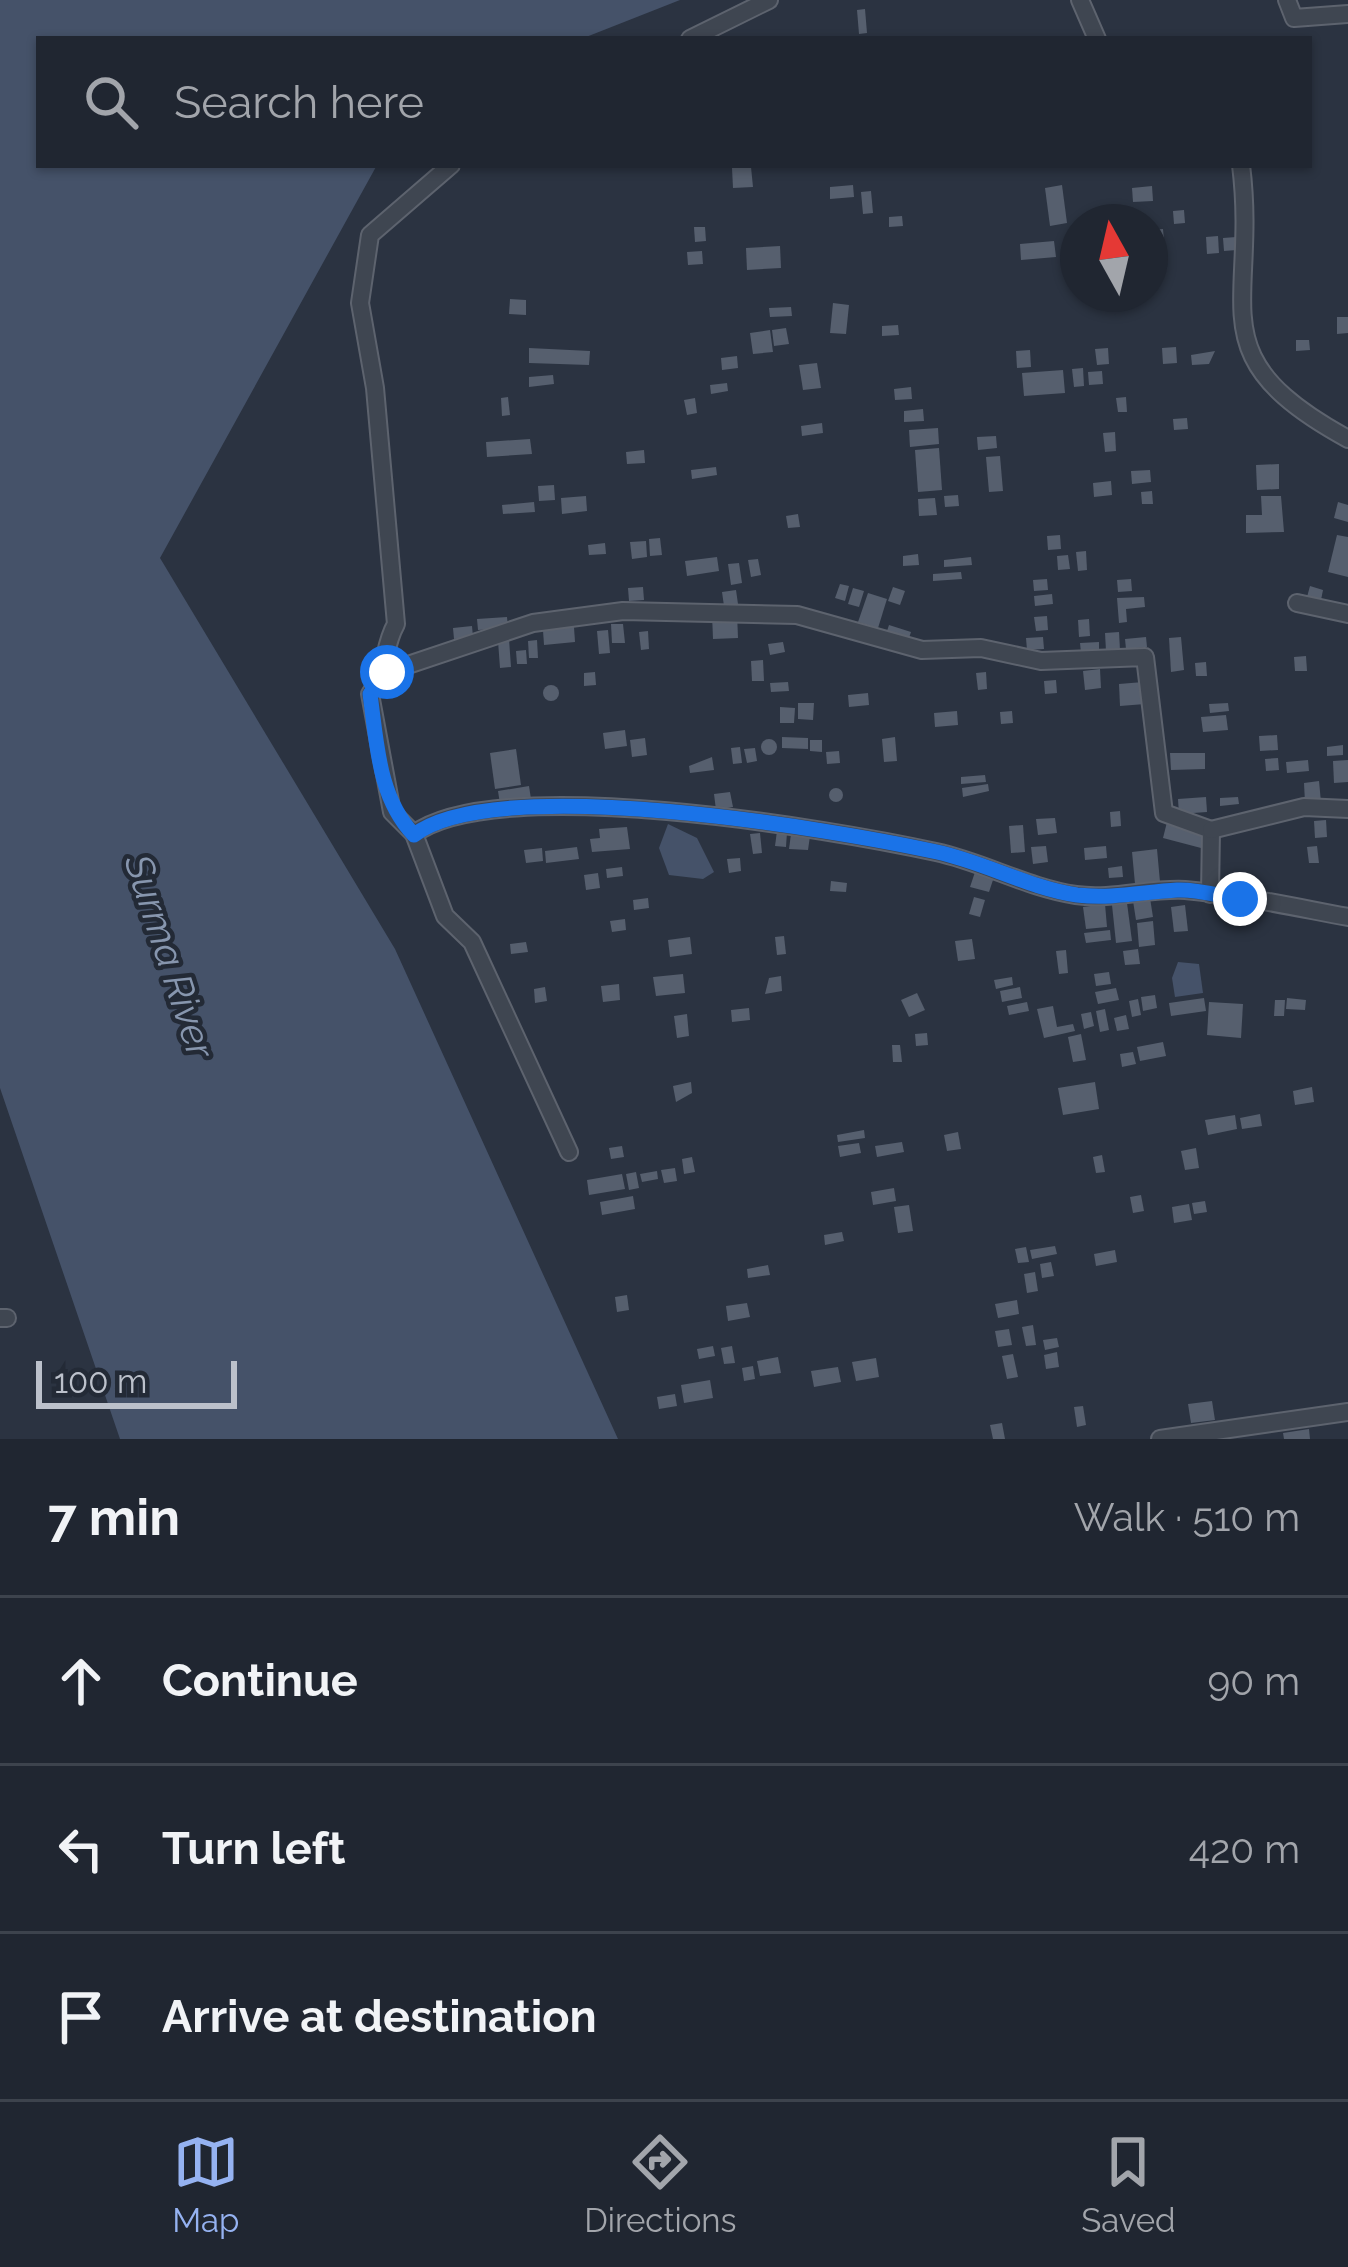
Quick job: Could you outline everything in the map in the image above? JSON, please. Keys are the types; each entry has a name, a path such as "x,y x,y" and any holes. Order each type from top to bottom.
{"street":[{"path":"696,36 769,0"},
{"path":"1080,0 1096,36"},
{"path":"1287,0 1294,18 1348,14"},
{"path":"387,672 387,640 396,624 375,388 360,303 370,235 448,168"},
{"path":"1241,168 1246,199 1241,307 1250,358 1299,413 1348,439"},
{"path":"1298,603 1348,614"},
{"path":"569,1152 472,942 445,916 414,835 392,812 370,694 387,672 533,623 623,611 797,615 922,650 981,648 1041,661 1145,658 1164,813 1211,830 1304,807 1348,809"},
{"path":"414,835 431,822 473,812 564,806 627,809 938,852 1073,895 1114,897 1181,890 1348,917"},
{"path":"1210,894 1211,830"},
{"path":"1160,1439 1348,1412"}],"water":[{"name":"Surma River","path":"0,0 680,0 589,36 36,36 36,168 375,168 160,558 395,949 618,1439 120,1439 0,1088"},
{"path":"668,824 697,838 714,872 703,879 669,875 659,848"},
{"path":"1178,962 1199,964 1203,993 1175,997 1172,978"}],"building":[{"path":"865,9 867,33 859,34 857,10"},
{"path":"732,168 751,168 753,187 733,188"},
{"path":"853,185 854,197 830,199 830,187"},
{"path":"1062,185 1060,224 1050,226 1045,188"},
{"path":"1152,186 1153,201 1133,202 1132,188"},
{"path":"871,191 873,213 863,214 861,192"},
{"path":"1184,210 1185,223 1174,224 1173,211"},
{"path":"902,216 903,226 889,227 889,217"},
{"path":"694,227 705,227 706,241 695,242"},
{"path":"1218,236 1219,253 1207,254 1206,237"},
{"path":"1236,237 1237,250 1224,251 1223,238"},
{"path":"1054,241 1056,257 1021,260 1020,244"},
{"path":"780,246 781,268 747,270 746,248"},
{"path":"702,251 703,264 688,265 687,252"},
{"path":"510,299 526,300 526,315 509,314"},
{"path":"833,303 849,305 846,334 830,333"},
{"path":"791,307 792,316 770,317 769,308"},
{"path":"1337,317 1348,317 1348,333 1337,334"},
{"path":"898,325 899,335 882,336 882,326"},
{"path":"786,328 789,344 774,346 772,330"},
{"path":"770,330 773,352 753,354 750,333"},
{"path":"1296,340 1309,340 1310,350 1296,351"},
{"path":"1176,347 1177,363 1163,364 1162,348"},
{"path":"529,348 590,351 589,365 529,363"},
{"path":"1108,348 1109,364 1097,365 1095,349"},
{"path":"1030,350 1031,367 1017,368 1016,351"},
{"path":"1215,351 1209,364 1192,365 1191,355"},
{"path":"737,356 738,368 722,370 721,358"},
{"path":"817,363 821,388 803,390 799,365"},
{"path":"1083,368 1084,386 1074,387 1072,369"},
{"path":"1063,370 1065,393 1024,396 1022,373"},
{"path":"1102,371 1103,384 1089,385 1088,372"},
{"path":"553,375 554,384 529,387 529,377"},
{"path":"727,383 728,391 711,394 710,385"},
{"path":"911,387 912,399 895,400 894,389"},
{"path":"508,397 510,415 502,416 501,398"},
{"path":"1126,397 1127,412 1118,412 1116,398"},
{"path":"695,398 697,413 687,415 684,400"},
{"path":"923,409 924,421 904,422 904,411"},
{"path":"1187,418 1188,429 1174,430 1173,419"},
{"path":"822,423 823,433 802,436 801,426"},
{"path":"938,428 939,444 910,447 909,430"},
{"path":"1115,432 1116,451 1105,452 1103,433"},
{"path":"996,436 997,448 978,450 977,437"},
{"path":"530,439 532,454 487,457 486,442"},
{"path":"939,448 942,490 918,492 915,450"},
{"path":"644,450 645,463 627,464 626,452"},
{"path":"1000,456 1003,491 989,492 986,457"},
{"path":"1279,464 1279,489 1257,490 1256,465"},
{"path":"716,467 717,475 692,479 691,470"},
{"path":"1150,470 1151,482 1132,484 1131,471"},
{"path":"1111,481 1112,495 1094,497 1093,483"},
{"path":"554,485 555,500 539,501 538,486"},
{"path":"1152,491 1153,504 1142,504 1141,492"},
{"path":"958,495 959,506 945,507 944,496"},
{"path":"586,496 587,511 562,514 561,498"},
{"path":"1261,496 1281,496 1284,532 1246,533 1246,515 1262,515"},
{"path":"935,498 937,515 919,516 918,499"},
{"path":"534,502 535,512 503,514 502,505"},
{"path":"1338,502 1348,505 1348,522 1334,518"},
{"path":"798,514 800,527 788,528 786,516"},
{"path":"1060,535 1061,549 1048,550 1047,536"},
{"path":"1337,535 1348,537 1348,577 1328,572"},
{"path":"660,538 662,555 650,556 649,539"},
{"path":"646,541 647,557 632,559 630,542"},
{"path":"605,543 606,554 589,555 588,545"},
{"path":"1086,551 1087,570 1078,571 1076,552"},
{"path":"918,554 919,565 903,566 903,556"},
{"path":"1068,555 1070,569 1058,570 1057,556"},
{"path":"717,557 719,571 687,576 685,561"},
{"path":"971,557 972,565 944,567 944,560"},
{"path":"758,559 761,575 751,577 748,560"},
{"path":"739,563 742,583 731,585 728,564"},
{"path":"961,572 962,579 933,581 933,574"},
{"path":"1047,579 1048,590 1034,591 1033,580"},
{"path":"1131,579 1132,591 1118,592 1117,580"},
{"path":"840,584 849,586 845,601 835,598"},
{"path":"1310,586 1323,590 1321,600 1307,597"},
{"path":"643,587 644,600 629,601 628,588"},
{"path":"893,587 905,591 900,605 888,601"},
{"path":"853,588 864,591 859,607 848,604"},
{"path":"736,590 738,604 724,606 722,592"},
{"path":"868,593 887,599 878,628 858,622"},
{"path":"1052,594 1053,604 1035,606 1034,596"},
{"path":"1144,597 1145,607 1126,609 1127,622 1119,623 1117,598"},
{"path":"737,613 738,638 713,639 712,614"},
{"path":"1047,616 1048,630 1036,631 1034,617"},
{"path":"507,617 508,628 478,630 477,619"},
{"path":"1089,619 1090,636 1079,637 1078,620"},
{"path":"611,624 623,624 625,643 612,643"},
{"path":"889,625 911,632 909,638 887,631"},
{"path":"472,626 473,637 454,639 453,628"},
{"path":"574,627 575,642 544,645 543,630"},
{"path":"608,630 610,653 599,654 597,631"},
{"path":"648,631 649,649 641,650 639,632"},
{"path":"1119,632 1120,650 1106,651 1105,633"},
{"path":"516,633 509,639 511,667 500,668 498,641"},
{"path":"1043,637 1044,649 1027,650 1026,638"},
{"path":"1146,637 1147,647 1126,649 1125,639"},
{"path":"1181,637 1184,670 1171,672 1169,638"},
{"path":"537,640 538,658 529,658 528,641"},
{"path":"783,642 785,652 770,655 768,644"},
{"path":"1099,642 1099,652 1081,653 1080,643"},
{"path":"526,650 527,664 517,664 516,651"},
{"path":"1306,656 1307,671 1295,671 1294,657"},
{"path":"763,660 764,681 752,681 751,661"},
{"path":"1206,662 1207,676 1196,676 1195,663"},
{"path":"1100,669 1101,688 1085,690 1083,671"},
{"path":"595,672 596,685 584,686 584,673"},
{"path":"986,672 987,689 978,690 976,673"},
{"path":"1056,680 1057,693 1045,694 1044,681"},
{"path":"788,682 789,691 771,692 770,683"},
{"path":"1143,682 1145,704 1120,706 1119,684"},
{"path":"551,685 559,693 551,701 543,693"},
{"path":"868,693 869,705 849,707 848,695"},
{"path":"798,703 814,703 813,720 798,719"},
{"path":"1228,703 1229,711 1210,713 1209,704"},
{"path":"780,707 795,708 794,723 780,723"},
{"path":"957,711 958,725 935,727 934,713"},
{"path":"1012,711 1013,723 1001,724 1000,712"},
{"path":"1226,715 1228,730 1203,732 1201,717"},
{"path":"625,730 627,746 605,749 603,733"},
{"path":"1277,735 1278,750 1260,751 1259,736"},
{"path":"782,737 808,738 808,749 782,748"},
{"path":"895,737 897,761 884,762 882,739"},
{"path":"645,738 647,755 632,757 630,740"},
{"path":"769,739 777,747 769,755 761,747"},
{"path":"810,740 822,740 822,752 810,751"},
{"path":"1343,745 1343,755 1327,756 1327,747"},
{"path":"740,747 742,763 733,764 731,748"},
{"path":"755,748 757,761 747,763 744,749"},
{"path":"516,749 521,785 495,789 490,753"},
{"path":"839,751 840,763 827,764 826,752"},
{"path":"1170,753 1205,753 1205,769 1171,770"},
{"path":"712,757 714,770 690,773 689,766"},
{"path":"1278,758 1279,770 1266,771 1265,759"},
{"path":"1308,760 1309,771 1287,773 1286,762"},
{"path":"1348,760 1348,782 1334,783 1333,761"},
{"path":"985,775 986,782 961,784 961,777"},
{"path":"1319,781 1321,802 1305,803 1304,783"},
{"path":"988,784 989,791 963,797 962,788"},
{"path":"529,786 531,799 500,804 498,791"},
{"path":"836,788 843,795 836,802 829,795"},
{"path":"730,792 733,807 716,810 714,794"},
{"path":"1206,797 1207,812 1179,814 1178,799"},
{"path":"1238,797 1239,804 1220,806 1220,798"},
{"path":"1120,811 1121,826 1111,827 1110,812"},
{"path":"1055,818 1057,833 1038,835 1036,819"},
{"path":"1326,820 1327,837 1315,838 1314,821"},
{"path":"1167,822 1205,832 1201,848 1163,838"},
{"path":"1023,825 1025,852 1011,853 1009,826"},
{"path":"627,827 630,849 592,852 590,839 600,838 599,829"},
{"path":"777,831 787,832 786,847 775,846"},
{"path":"760,833 762,853 753,854 750,834"},
{"path":"791,834 810,836 808,850 789,849"},
{"path":"1046,846 1048,862 1033,864 1031,847"},
{"path":"1106,846 1107,858 1085,860 1084,848"},
{"path":"1317,846 1319,863 1309,863 1307,847"},
{"path":"577,847 579,859 546,863 545,851"},
{"path":"542,848 543,861 526,863 524,850"},
{"path":"1157,849 1160,882 1135,884 1132,852"},
{"path":"740,858 741,871 729,873 727,859"},
{"path":"1122,866 1123,877 1109,878 1108,868"},
{"path":"622,867 623,876 607,878 606,869"},
{"path":"975,872 994,877 989,892 970,887"},
{"path":"598,873 600,888 586,890 584,875"},
{"path":"831,881 847,883 846,892 830,891"},
{"path":"974,897 985,900 980,917 969,914"},
{"path":"648,898 649,908 634,910 633,900"},
{"path":"1150,898 1153,917 1136,920 1133,901"},
{"path":"1127,903 1132,941 1116,943 1112,905"},
{"path":"1105,904 1107,927 1086,929 1083,907"},
{"path":"1185,905 1188,931 1174,932 1171,907"},
{"path":"625,919 626,930 612,932 610,921"},
{"path":"1153,921 1155,945 1139,947 1137,923"},
{"path":"1110,930 1111,940 1086,943 1084,933"},
{"path":"784,936 786,954 777,955 775,937"},
{"path":"690,937 692,954 670,957 668,940"},
{"path":"972,939 975,959 958,961 955,941"},
{"path":"526,942 528,952 511,954 510,944"},
{"path":"1138,949 1140,964 1125,965 1123,951"},
{"path":"1066,950 1068,973 1059,974 1056,951"},
{"path":"1109,972 1111,984 1096,986 1094,974"},
{"path":"683,974 685,993 656,996 653,977"},
{"path":"781,976 782,991 765,994 769,978"},
{"path":"1012,977 1013,985 996,989 994,980"},
{"path":"619,984 620,1000 603,1002 601,986"},
{"path":"545,987 547,1001 535,1003 534,989"},
{"path":"1020,987 1022,998 1002,1002 1000,991"},
{"path":"1116,988 1119,1000 1098,1004 1095,992"},
{"path":"917,993 925,1010 909,1017 901,1000"},
{"path":"1155,995 1157,1008 1143,1011 1141,997"},
{"path":"1204,998 1206,1011 1171,1016 1169,1003"},
{"path":"1287,998 1306,1000 1305,1010 1286,1009"},
{"path":"1138,999 1141,1015 1132,1017 1129,1001"},
{"path":"1275,1000 1285,1000 1284,1016 1274,1016"},
{"path":"1027,1002 1029,1011 1009,1015 1007,1006"},
{"path":"1209,1002 1243,1004 1241,1038 1207,1035"},
{"path":"1053,1006 1057,1027 1073,1024 1075,1031 1044,1038 1037,1009"},
{"path":"749,1008 750,1020 732,1022 731,1010"},
{"path":"1105,1009 1109,1030 1100,1032 1096,1011"},
{"path":"1091,1012 1094,1026 1084,1029 1081,1014"},
{"path":"687,1014 689,1036 677,1038 674,1016"},
{"path":"1126,1015 1129,1029 1117,1031 1114,1018"},
{"path":"927,1033 928,1045 916,1046 915,1034"},
{"path":"1081,1034 1086,1060 1073,1062 1068,1037"},
{"path":"1163,1042 1166,1056 1140,1061 1137,1047"},
{"path":"892,1045 900,1045 902,1062 893,1062"},
{"path":"1133,1052 1136,1064 1122,1067 1120,1054"},
{"path":"691,1082 692,1093 676,1102 673,1086"},
{"path":"1095,1082 1099,1109 1063,1115 1058,1088"},
{"path":"1312,1087 1314,1102 1295,1105 1293,1091"},
{"path":"1260,1114 1262,1126 1242,1129 1240,1118"},
{"path":"1235,1115 1237,1129 1208,1135 1205,1120"},
{"path":"864,1130 865,1138 838,1142 837,1135"},
{"path":"958,1132 961,1149 947,1151 944,1135"},
{"path":"902,1142 904,1152 877,1157 875,1146"},
{"path":"859,1143 861,1153 840,1157 838,1146"},
{"path":"622,1146 624,1157 611,1159 609,1148"},
{"path":"1196,1148 1199,1168 1185,1170 1181,1151"},
{"path":"1102,1155 1105,1172 1096,1173 1093,1157"},
{"path":"692,1157 695,1172 684,1174 682,1159"},
{"path":"675,1168 677,1181 664,1183 661,1170"},
{"path":"657,1171 658,1179 642,1182 640,1174"},
{"path":"636,1172 639,1188 629,1190 626,1174"},
{"path":"622,1174 625,1189 589,1195 587,1180"},
{"path":"894,1188 896,1201 873,1205 871,1192"},
{"path":"1141,1195 1144,1211 1133,1213 1130,1197"},
{"path":"633,1196 635,1209 602,1215 600,1202"},
{"path":"1205,1201 1207,1212 1194,1214 1192,1203"},
{"path":"1189,1204 1192,1220 1174,1223 1172,1207"},
{"path":"909,1205 913,1231 898,1233 894,1207"},
{"path":"842,1232 844,1241 825,1245 824,1235"},
{"path":"1055,1246 1057,1254 1032,1259 1030,1250"},
{"path":"1026,1247 1029,1262 1018,1263 1015,1249"},
{"path":"1115,1250 1117,1262 1096,1266 1094,1254"},
{"path":"1051,1262 1054,1276 1042,1278 1040,1264"},
{"path":"768,1265 770,1275 748,1278 747,1269"},
{"path":"1035,1272 1038,1291 1027,1293 1024,1274"},
{"path":"627,1295 629,1310 617,1312 615,1297"},
{"path":"1017,1300 1019,1314 998,1318 995,1304"},
{"path":"747,1303 750,1317 728,1321 726,1306"},
{"path":"1033,1325 1036,1345 1026,1346 1022,1327"},
{"path":"1009,1329 1012,1345 998,1347 995,1331"},
{"path":"1057,1338 1059,1347 1045,1350 1043,1340"},
{"path":"713,1346 715,1356 699,1359 697,1349"},
{"path":"732,1346 735,1363 724,1364 721,1348"},
{"path":"1057,1352 1059,1367 1046,1369 1044,1355"},
{"path":"1013,1354 1018,1377 1007,1379 1002,1356"},
{"path":"778,1357 781,1373 760,1376 757,1361"},
{"path":"876,1358 879,1377 856,1381 852,1362"},
{"path":"753,1366 755,1379 744,1381 742,1368"},
{"path":"838,1367 841,1382 814,1387 811,1371"},
{"path":"710,1380 713,1398 684,1403 681,1385"},
{"path":"675,1394 677,1406 659,1409 657,1397"},
{"path":"1212,1401 1215,1420 1191,1423 1188,1404"},
{"path":"1083,1406 1086,1425 1077,1427 1074,1407"},
{"path":"1002,1423 1005,1439 993,1439 990,1425"},
{"path":"1309,1429 1310,1439 1284,1439 1283,1433"}],"route":[{"path":"387,672 370,694 380,764 392,812 414,835 431,822 473,812 564,806 627,809 938,852 1073,895 1114,897 1181,890 1240,899"}]}
